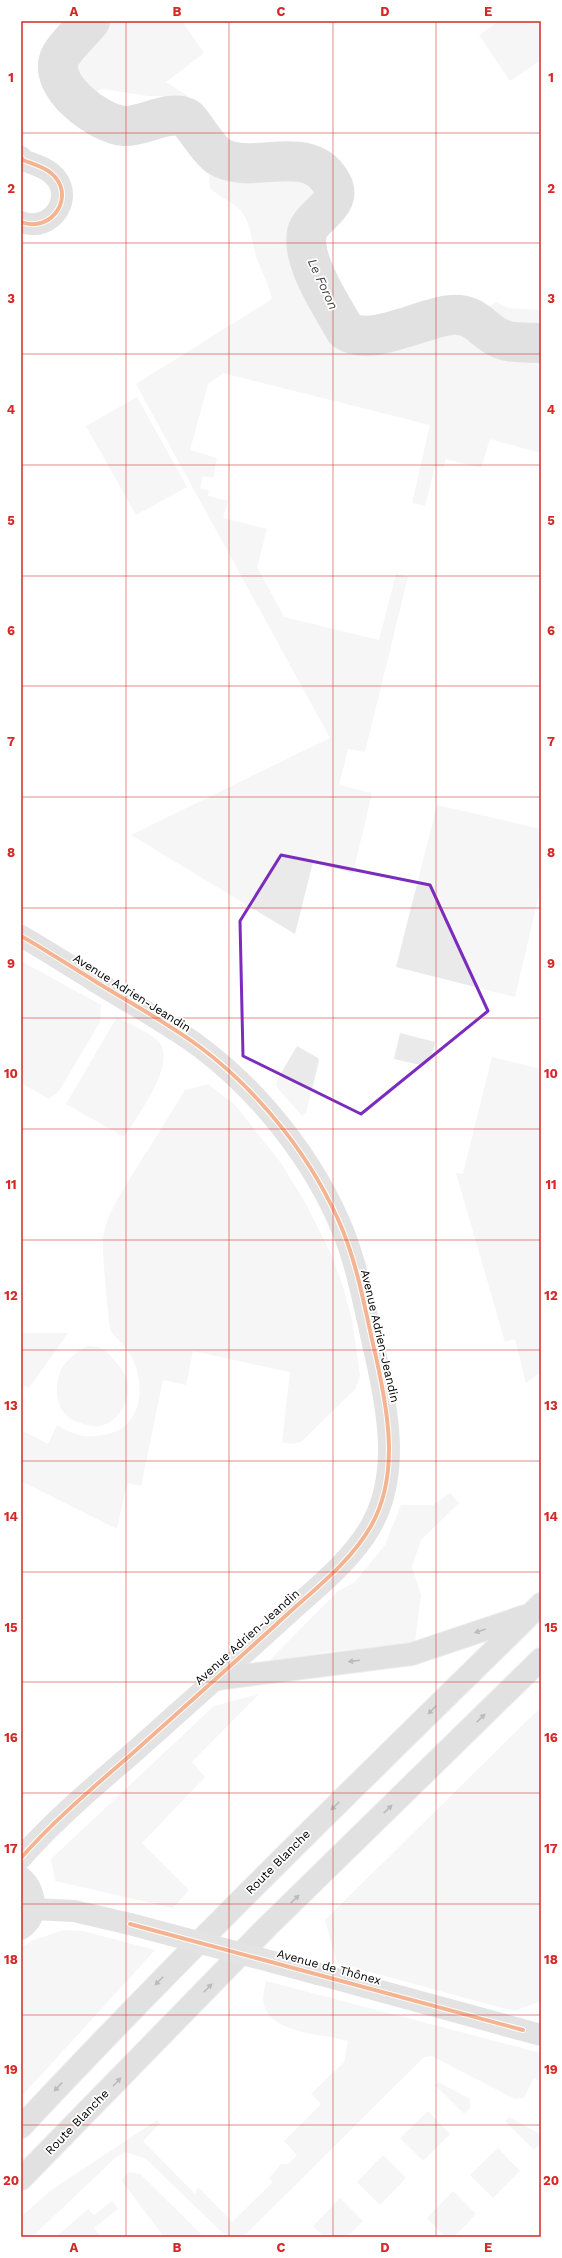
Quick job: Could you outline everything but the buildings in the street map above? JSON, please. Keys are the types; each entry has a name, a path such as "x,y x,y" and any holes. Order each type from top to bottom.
{"main road":[{"path":"217,1679 412,1654 536,1609"},
{"name":"Route Blanche","path":"21,2127 136,2004 536,1609"},
{"name":"Route Blanche","path":"21,2179 267,1927 541,1659"}],"street":[{"path":"21,222 36,225 48,221 57,212 62,193 58,181 52,173 22,160"},
{"name":"Avenue Adrien-Jeandin","path":"21,936 168,1025 200,1047 234,1076 283,1131 319,1184 343,1232 358,1277 388,1418 389,1451 380,1505 371,1526 348,1558 217,1679 56,1822 21,1858"},
{"path":"21,1877 32,1890 34,1909 30,1919 21,1929"},
{"name":"Avenue de Thônex","path":"34,1909 74,1911 130,1924 541,2035"}],"highlighted area":[{"path":"281,855 430,885 488,1011 361,1114 243,1056 240,921"}],"shaded area":[{"path":"106,21 182,21 204,53 166,82 185,94 195,103 166,96 148,96 103,89 94,92 85,90 77,82 73,73 73,64 77,55 95,38"},
{"path":"499,21 541,21 541,60 510,81 479,35"},
{"path":"212,163 248,169 287,168 305,173 320,185 322,192 318,203 297,223 292,237 293,247 302,276 317,310 333,338 339,346 344,349 445,323 459,325 471,331 492,349 541,347 541,453 490,439 481,468 446,459 443,468 435,466 425,506 412,503 430,425 223,373 208,384 190,450 217,458 213,478 203,476 200,488 209,491 208,496 228,501 223,518 267,529 257,567 284,617 379,640 396,574 408,577 365,752 348,749 339,785 372,793 353,873 313,862 295,934 131,835 330,738 136,384 272,299 257,259 247,220 240,210 210,188 209,172 218,171"},
{"path":"496,302 508,308 541,310 541,331 516,331 503,327 483,311"},
{"path":"137,397 187,487 136,515 86,426"},
{"path":"437,805 541,829 541,886 515,997 396,967"},
{"path":"21,961 101,1005 100,1022 59,1091 49,1099 21,1083"},
{"path":"117,1017 153,1037 163,1049 163,1061 160,1075 154,1089 124,1137 66,1104"},
{"path":"400,1033 435,1042 429,1067 394,1059"},
{"path":"297,1046 318,1058 319,1061 306,1113 302,1116 276,1086 277,1080"},
{"path":"492,1057 541,1069 541,1372 526,1383 515,1339 505,1342 456,1173 463,1174"},
{"path":"208,1084 235,1105 281,1163 307,1206 330,1252 342,1283 352,1320 360,1375 356,1388 301,1442 292,1444 282,1442 290,1372 193,1351 186,1385 163,1380 141,1486 127,1483 117,1529 21,1481 21,1430 48,1444 57,1425 82,1436 101,1436 120,1429 129,1422 135,1412 140,1389 135,1365 128,1351 111,1331 110,1325 103,1256 103,1238 105,1228 112,1210 122,1192 185,1090"},
{"path":"21,1333 68,1333 29,1388 21,1384"},
{"path":"87,1346 100,1348 106,1351 122,1370 127,1381 127,1398 124,1406 114,1419 107,1424 99,1426 84,1424 68,1417 63,1412 58,1398 57,1382 64,1364"},
{"path":"450,1493 459,1503 421,1540 412,1567 421,1595 415,1642 393,1646 325,1652 267,1663 338,1591 355,1582 385,1545 401,1505 433,1505"},
{"path":"259,1694 192,1762 205,1777 142,1843 189,1890 173,1908 55,1881 51,1859 214,1706"},
{"path":"541,1707 541,2001 514,2011 337,1963 325,1920"},
{"path":"63,1930 83,1931 155,1950 21,2097 21,1947 34,1940"},
{"path":"266,1981 541,2053 541,2082 534,2078 524,2098 515,2099 432,2056 424,2057 243,2237 227,2237 146,2159 126,2152 115,2158 32,2237 21,2237 21,2217 50,2191 157,2120 160,2123 143,2141 195,2194 198,2187 232,2222 273,2182 269,2178 281,2164 288,2164 297,2155 284,2141 321,2104 311,2094 344,2062 348,2041 310,2034 284,2026 274,2020 266,2011 263,1999"},
{"path":"438,2082 470,2099 470,2108 464,2114 435,2085"},
{"path":"428,2111 450,2134 423,2161 400,2138"},
{"path":"509,2117 540,2134 541,2143 534,2150 505,2121"},
{"path":"498,2148 520,2171 493,2198 470,2175"},
{"path":"383,2155 406,2178 380,2205 357,2182"},
{"path":"129,2172 140,2174 204,2237 164,2237 121,2180"},
{"path":"453,2191 476,2214 454,2237 445,2237 427,2218"},
{"path":"340,2198 363,2221 347,2237 324,2237 313,2226"},
{"path":"112,2201 118,2209 94,2228 101,2237 56,2237 88,2209 94,2215"}],"waterway":[{"name":"Le Foron","path":"90,21 62,53 58,68 61,80 68,91 89,111 114,124 124,126 132,126 164,117 180,116 187,118 210,149 218,156 232,161 247,163 294,161 308,164 321,170 331,182 334,190 334,197 331,203 310,227 307,233 306,244 313,270 345,330 356,335 368,336 382,334 439,317 460,315 474,320 490,333 504,340 541,343"}],"cycle path":[{"path":"21,157 23,160 41,167 51,173 58,182 62,191 58,210 51,217 43,222 33,224 21,222"},
{"path":"21,936 159,1020 200,1047 244,1085 284,1130 317,1179 331,1205 349,1246 362,1293 380,1378 389,1443 386,1486 380,1506 371,1526 352,1552 318,1587 76,1803 21,1858"},
{"path":"130,1924 523,2030"}]}
